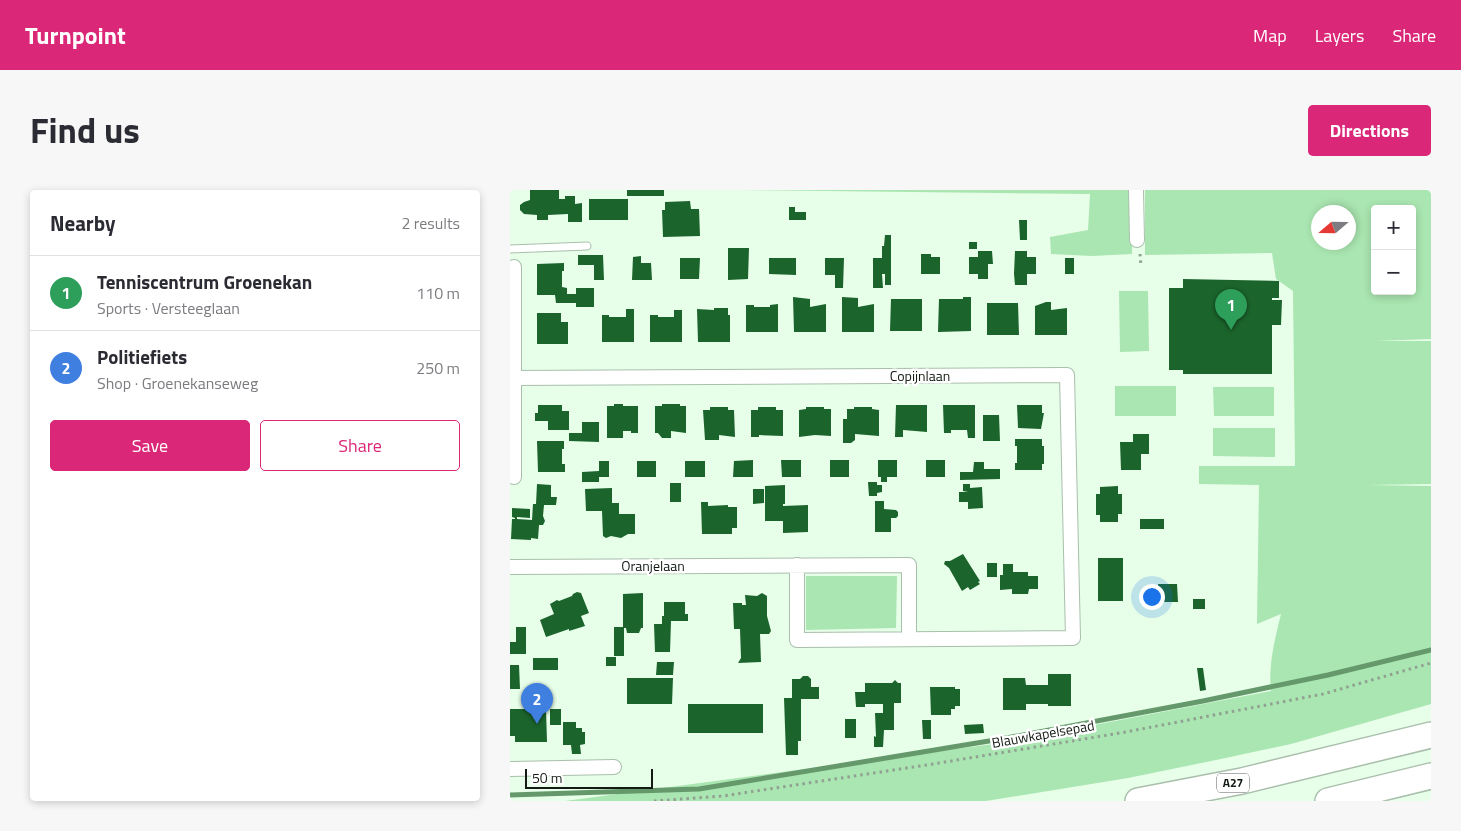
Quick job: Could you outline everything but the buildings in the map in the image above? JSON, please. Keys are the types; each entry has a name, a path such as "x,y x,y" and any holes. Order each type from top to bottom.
{"highway":[{"name":"A27","path":"1138,801 1252,779 1431,735"},
{"path":"1328,801 1431,776"}],"street":[{"path":"1136,190 1137,240"},
{"path":"514,267 512,378 514,477"},
{"name":"Copijnlaan","path":"512,378 1067,375 1073,638 909,639"},
{"path":"797,565 796,640 909,639"},
{"name":"Oranjelaan","path":"510,567 909,565 909,639"},
{"path":"510,769 614,767"}],"lane":[{"path":"510,249 587,246"}],"path":[{"name":"Blauwkapelsepad","path":"654,801 732,794 933,764 1126,732 1324,694 1431,663"}],"green space":[{"path":"735,190 1132,190 1132,254 1092,256 1051,254 1050,237 1088,230 1090,194"},
{"path":"1145,190 1431,190 1431,339 1376,341 1431,341 1431,484 1367,485 1431,486 1431,704 1291,744 1128,778 986,801 565,801 1001,743 1271,691 1271,662 1281,614 1257,624 1259,485 1199,484 1199,466 1295,466 1293,291 1276,279 1272,253 1145,255"},
{"path":"1119,291 1148,291 1149,351 1120,352"},
{"path":"1115,386 1176,386 1176,416 1115,416"},
{"path":"1213,387 1274,387 1274,416 1214,416"},
{"path":"1213,428 1275,428 1275,457 1213,456"},
{"path":"806,576 897,576 896,628 806,630"}],"waterway":[{"path":"510,795 699,789 1001,739 1203,701 1328,675 1431,650"}],"place":[{"name":"Tenniscentrum Groenekan","path":"1231,330"},
{"name":"Politiefiets","path":"537,724"}]}
